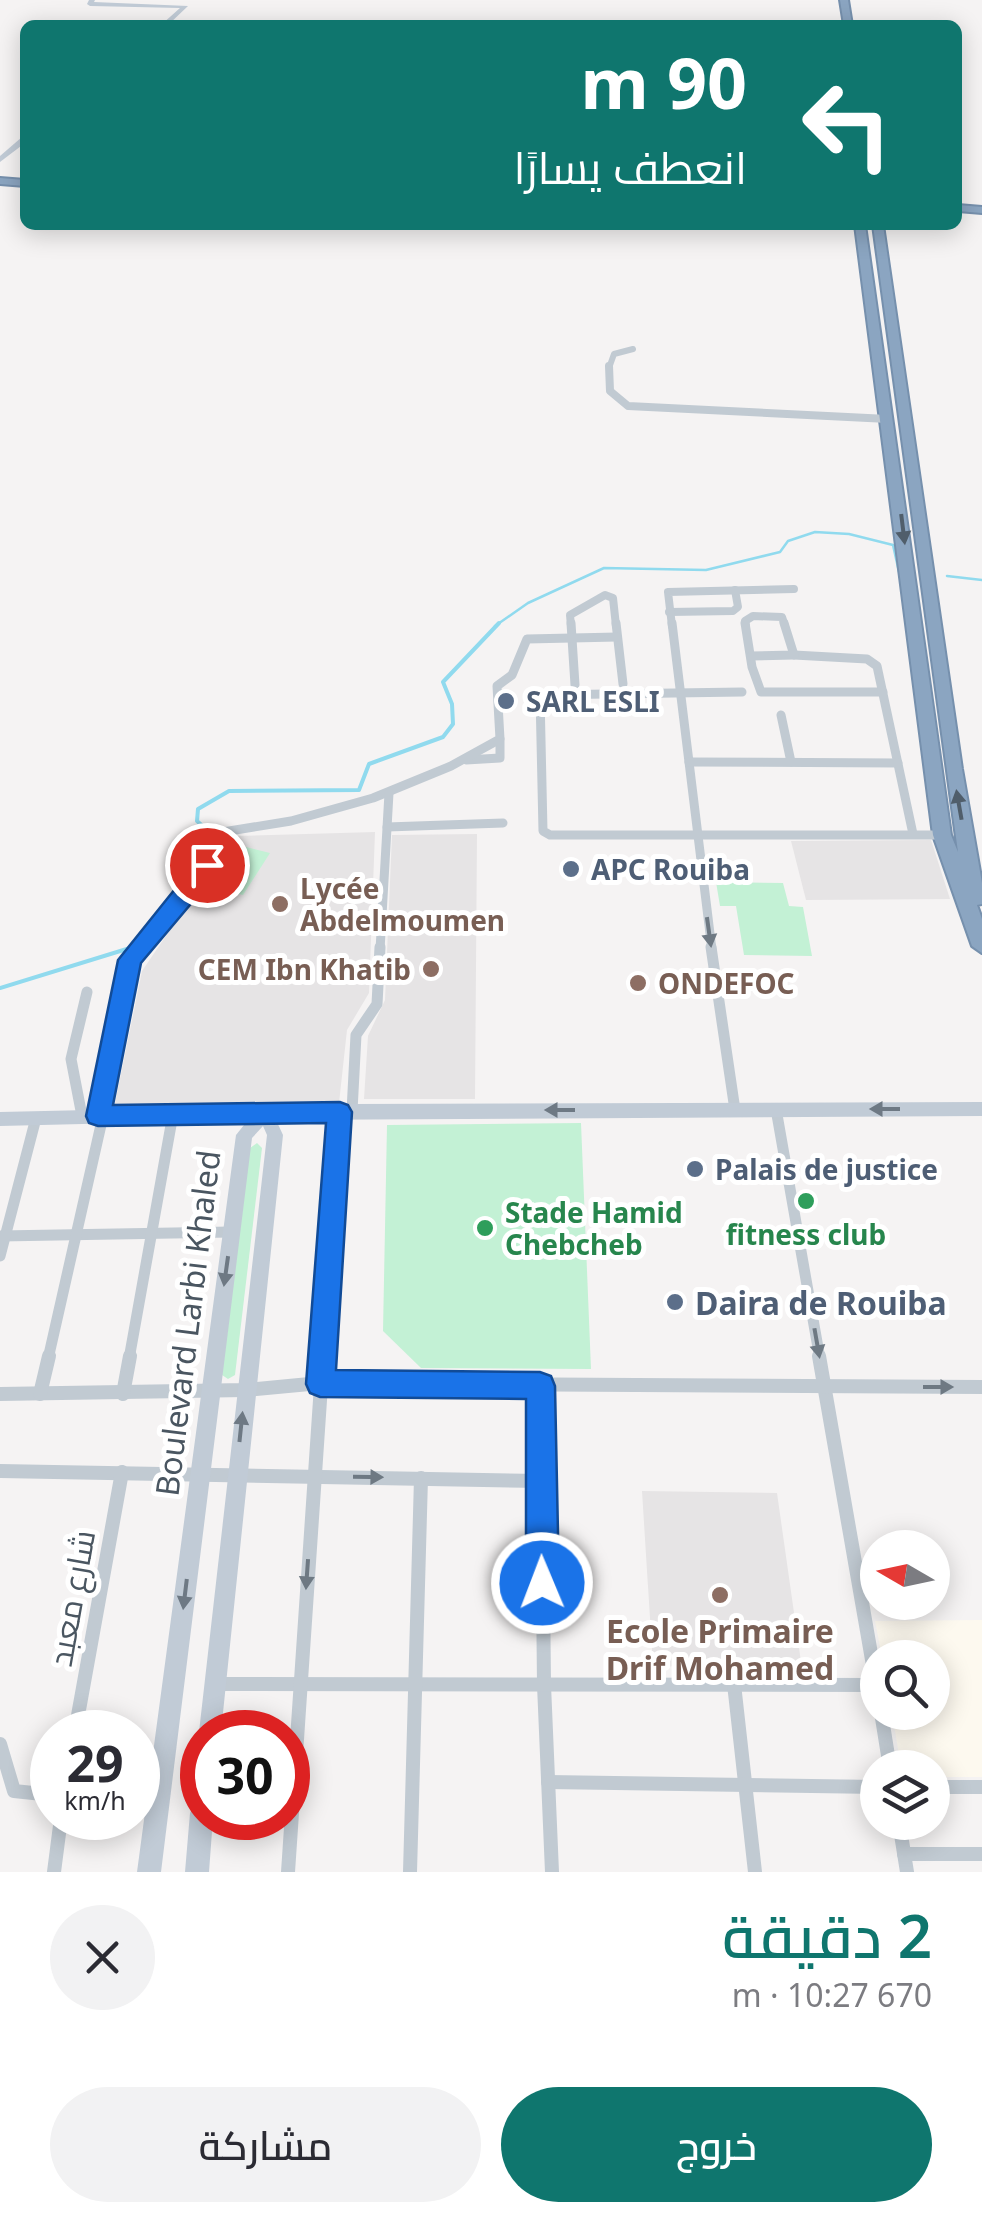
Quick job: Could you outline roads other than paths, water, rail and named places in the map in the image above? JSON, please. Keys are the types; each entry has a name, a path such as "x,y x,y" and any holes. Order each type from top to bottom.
{"highway":[{"path":"861,230 930,767 945,842 982,946"},
{"path":"879,230 953,769 975,855 982,936"},
{"path":"930,767 953,769"}],"main road":[{"path":"92,0 90,4 186,6 170,20"},
{"path":"0,160 20,143"},
{"path":"0,1119 346,1111 982,1108"},
{"path":"212,1710 275,1135 265,1113"},
{"name":"Boulevard Larbi Khaled","path":"160,1721 200,1473 244,1135 265,1113"},
{"name":"Boulevard Larbi Khaled","path":"149,1840 149,1872"},
{"path":"197,1872 200,1840"}],"street":[{"path":"633,350 614,354 608,375 610,391 628,406 888,420"},
{"path":"735,1110 668,590 794,589"},
{"path":"669,612 733,611 738,607 735,590"},
{"path":"575,685 572,612 605,595 613,598 624,684"},
{"path":"794,655 785,619 748,618 756,688 761,692 882,692"},
{"path":"465,760 500,758 497,686 516,669 526,639 617,637"},
{"path":"751,656 868,659 876,666 913,834"},
{"path":"742,692 540,695 543,831 550,835 913,834 975,855"},
{"path":"780,714 791,762"},
{"path":"40,1394 76,1235 94,1116 130,960 198,879 218,836 225,830 294,821 388,792 465,760 500,738"},
{"path":"689,762 898,763"},
{"path":"288,1872 320,1384 356,1035 377,1004 388,792"},
{"path":"387,827 504,824"},
{"path":"87,992 71,1059 94,1116"},
{"path":"776,1109 868,1640"},
{"path":"123,1394 173,1114"},
{"path":"0,1256 36,1118"},
{"path":"3,1236 231,1232"},
{"path":"0,1394 123,1394 320,1384 982,1387"},
{"path":"540,1386 544,1686 552,1872"},
{"path":"0,1471 541,1480"},
{"name":"شارع معبد","path":"79,1710 122,1472"},
{"path":"410,1872 420,1478"},
{"path":"215,1684 734,1684 860,1689"},
{"path":"734,1684 754,1872"},
{"path":"0,1744 14,1791 30,1793"},
{"path":"548,1782 860,1787"},
{"path":"950,1787 982,1787"},
{"path":"54,1872 58,1840"},
{"path":"902,1840 907,1872"},
{"path":"904,1854 982,1854"}],"waterway":[{"path":"498,624 528,603 604,568 706,570 780,552 788,541 815,532 849,534 893,545 899,572"},
{"path":"947,576 982,580"},
{"path":"214,842 216,838 197,821 198,809 229,791 359,790 369,764 443,737 453,724 452,704 443,682 498,624"},
{"path":"495,626 498,624"},
{"path":"0,988 130,948 157,914 174,903"}],"place":[{"name":"SARL ESLI","path":"506,701"},
{"name":"APC Rouiba","path":"571,869"},
{"name":"Lycée Abdelmoumen","path":"280,904"},
{"name":"CEM Ibn Khatib","path":"431,969"},
{"name":"ONDEFOC","path":"638,983"},
{"name":"Palais de justice","path":"695,1169"},
{"name":"fitness club","path":"806,1201"},
{"name":"Stade Hamid Chebcheb","path":"485,1228"},
{"name":"Daira de Rouiba","path":"675,1302"},
{"name":"Ecole Primaire Drif Mohamed","path":"720,1595"}]}
